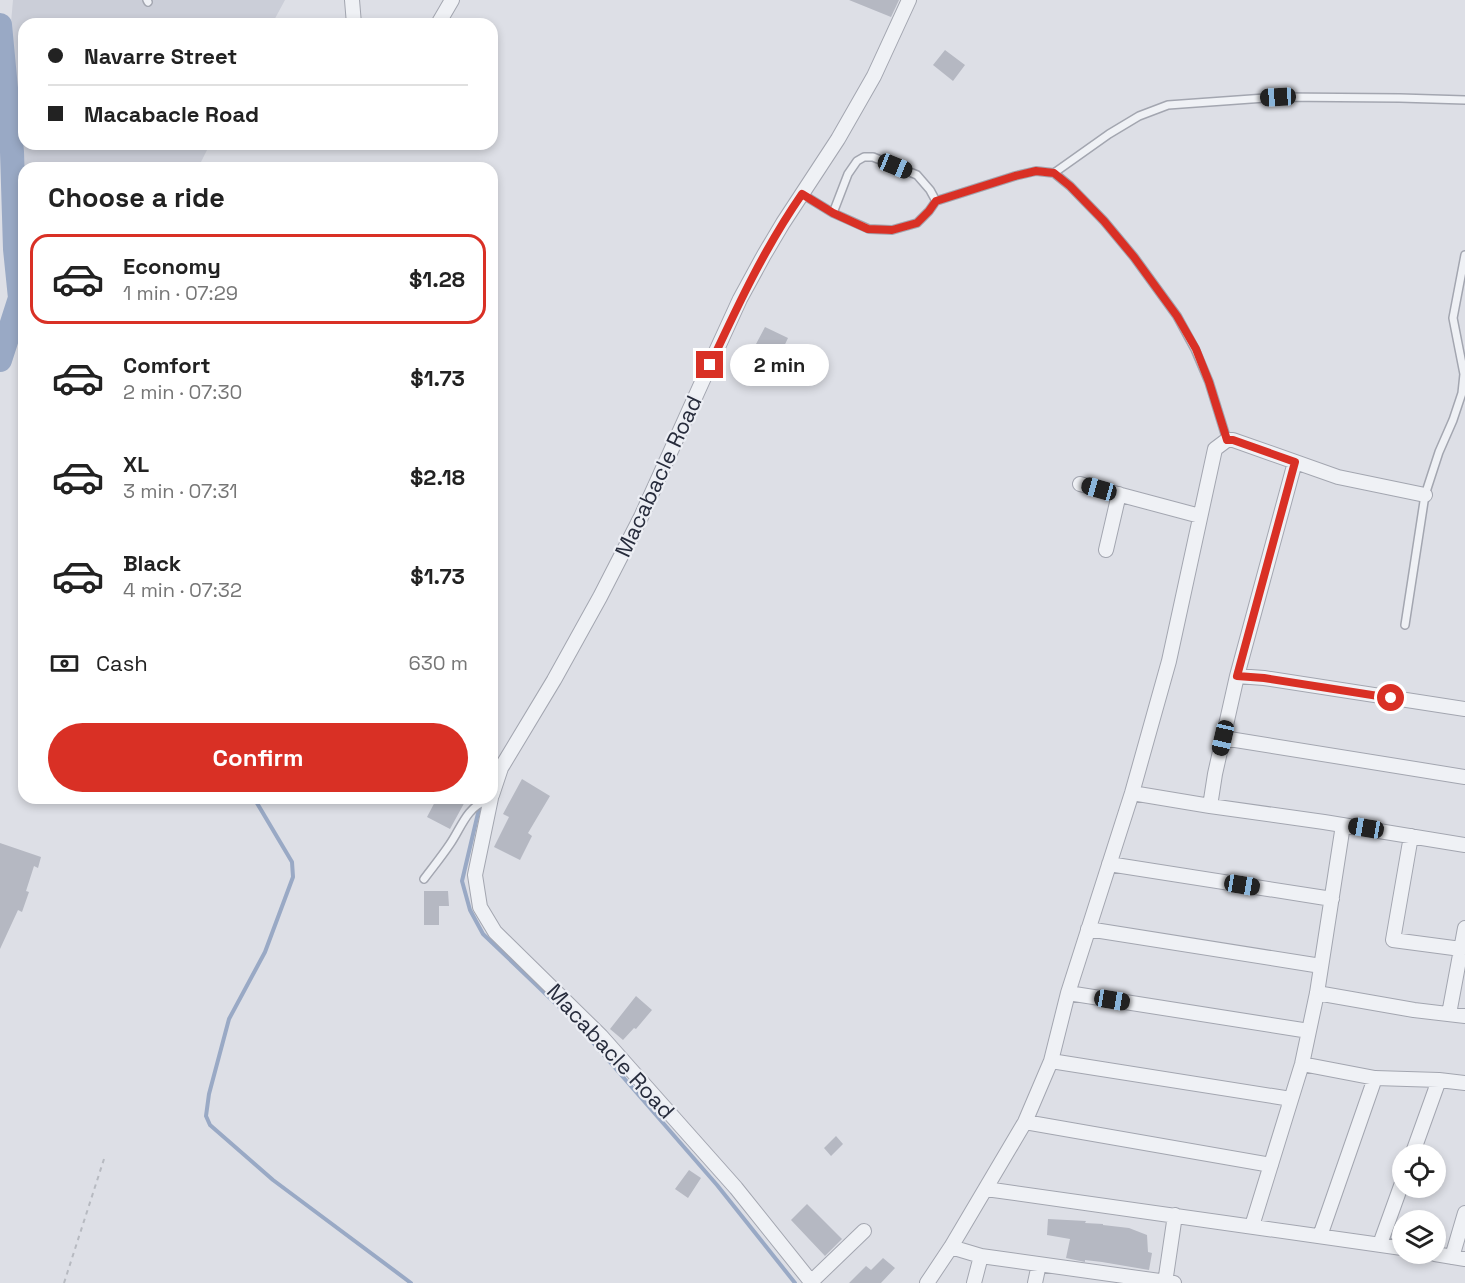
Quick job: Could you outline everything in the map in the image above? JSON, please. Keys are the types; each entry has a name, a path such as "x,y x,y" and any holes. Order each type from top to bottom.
{"street":[{"path":"352,0 354,18"},
{"path":"442,18 452,0"},
{"name":"Macabacle Road","path":"498,777 600,597 641,517 740,299 783,223 861,100 909,0"},
{"path":"927,1283 1025,1122 1051,1060 1068,993 1132,793 1169,661 1215,449 1227,440 1233,440 1338,477 1425,495"},
{"path":"1210,806 1237,676 1295,462"},
{"path":"1080,484 1200,516"},
{"path":"1106,550 1119,494"},
{"path":"1237,676 1264,678 1465,709"},
{"path":"1223,738 1465,777"},
{"path":"1132,793 1465,845"},
{"name":"Macabacle Road","path":"490,804 476,875 480,908 487,921 495,932 601,1036 736,1188 811,1283"},
{"path":"1252,1226 1302,1064 1322,966 1343,825"},
{"path":"1411,836 1393,940 1461,949"},
{"path":"1109,864 1332,899"},
{"path":"1449,1014 1465,928"},
{"path":"1088,929 1322,966"},
{"path":"1068,993 1309,1031"},
{"path":"1317,993 1414,1010 1465,1016"},
{"path":"1051,1060 1291,1099"},
{"path":"1302,1064 1375,1078 1465,1083"},
{"path":"1320,1236 1375,1078"},
{"path":"1416,1144 1439,1080"},
{"path":"1025,1122 1271,1165"},
{"path":"986,1189 1392,1246"},
{"path":"1380,1244 1397,1198"},
{"path":"1458,1258 1465,1213"},
{"path":"951,1247 981,1256 1039,1264 1103,1278 1168,1282 1175,1215"},
{"path":"811,1283 864,1231"},
{"path":"974,1283 981,1256"},
{"path":"1035,1283 1039,1264"}],"lane":[{"path":"1054,173 1139,116 1168,105 1278,97 1465,100"},
{"path":"833,213 848,174 857,161 864,157 873,157 917,175 936,201"},
{"path":"802,194 833,213 868,229 892,230 917,223 936,201 1036,171 1054,173 1104,221 1134,257 1177,316 1196,349 1227,440"},
{"path":"1405,625 1425,495 1462,393 1464,374 1453,318 1465,255"},
{"path":"424,879 451,843 467,815 478,804"}],"path":[{"path":"64,1283 104,1159"}],"shaded area":[{"path":"13,0 285,0 275,18 18,18 18,150 207,150 201,162 18,162 18,166 8,57"}],"building":[{"path":"849,0 899,0 891,17"},
{"path":"945,50 965,65 953,81 933,65"},
{"path":"765,327 788,338 776,363 772,360 767,372 757,367 765,348 756,344"},
{"path":"522,779 550,796 528,833 532,836 520,860 494,847 509,817 503,814"},
{"path":"434,804 464,804 450,829 427,817"},
{"path":"0,843 41,857 38,868 34,866 22,912 18,910 0,949"},
{"path":"424,891 448,891 449,906 439,906 439,925 424,925"},
{"path":"636,996 652,1010 623,1040 610,1029"},
{"path":"836,1136 843,1144 831,1156 824,1148"},
{"path":"689,1170 701,1178 688,1198 675,1189"},
{"path":"807,1204 842,1239 825,1256 791,1220"},
{"path":"1048,1219 1086,1221 1085,1223 1129,1228 1147,1235 1148,1252 1152,1253 1149,1270 1066,1258 1070,1239 1047,1235"},
{"path":"883,1258 895,1268 881,1283 849,1283 866,1266 871,1270"}],"waterway":[{"path":"0,25 12,152 18,278"},
{"path":"0,360 18,304"},
{"path":"258,804 292,862 293,877 265,952 229,1019 209,1094 206,1116 210,1125 273,1180 411,1283"},
{"path":"479,804 462,881 470,910 483,934 576,1023 717,1185 795,1283"}],"route":[{"path":"710,365 740,299 802,194 833,213 868,229 892,230 917,223 936,201 1036,171 1054,173 1104,221 1134,257 1177,316 1196,349 1227,440 1233,440 1295,462 1237,676 1264,678 1391,698"}]}
